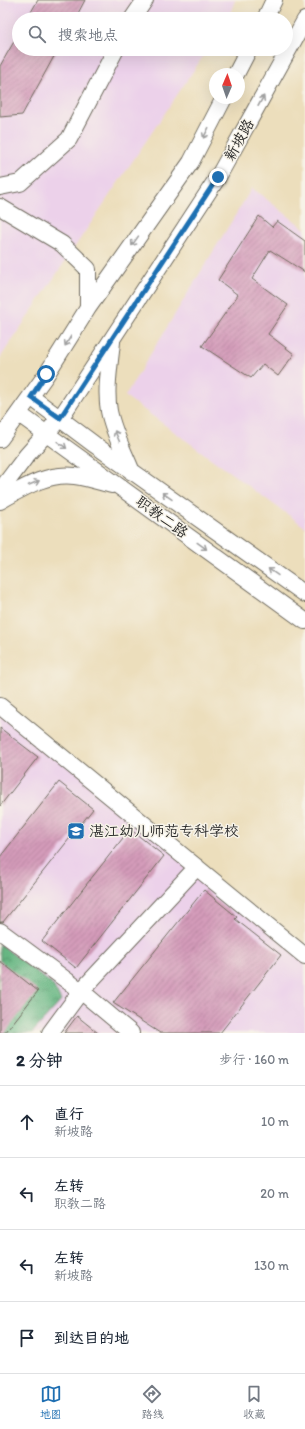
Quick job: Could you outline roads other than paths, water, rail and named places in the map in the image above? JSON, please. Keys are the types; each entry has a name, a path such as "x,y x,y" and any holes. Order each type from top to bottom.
{"street":[{"path":"137,12 145,0"},
{"path":"268,12 274,0"},
{"name":"新坡路","path":"293,42 305,20"},
{"path":"0,187 20,183 69,139 112,56"},
{"path":"239,68 245,56"},
{"name":"新坡路","path":"0,491 27,455 60,418 112,339 218,177 285,56"},
{"path":"0,439 31,397 88,308 191,162 221,104"},
{"path":"0,207 62,244 88,269 88,308"},
{"path":"112,339 107,393 108,410 113,427 132,472"},
{"name":"职教二路","path":"31,397 132,472 305,594"},
{"name":"职教二路","path":"19,414 305,621"},
{"path":"0,501 36,481 54,477 74,476 120,487"},
{"path":"0,706 305,956"},
{"path":"50,1033 81,991 197,868"},
{"path":"0,931 81,991 131,1033"}],"place":[{"name":"湛江幼儿师范专科学校","path":"76,831"}]}
